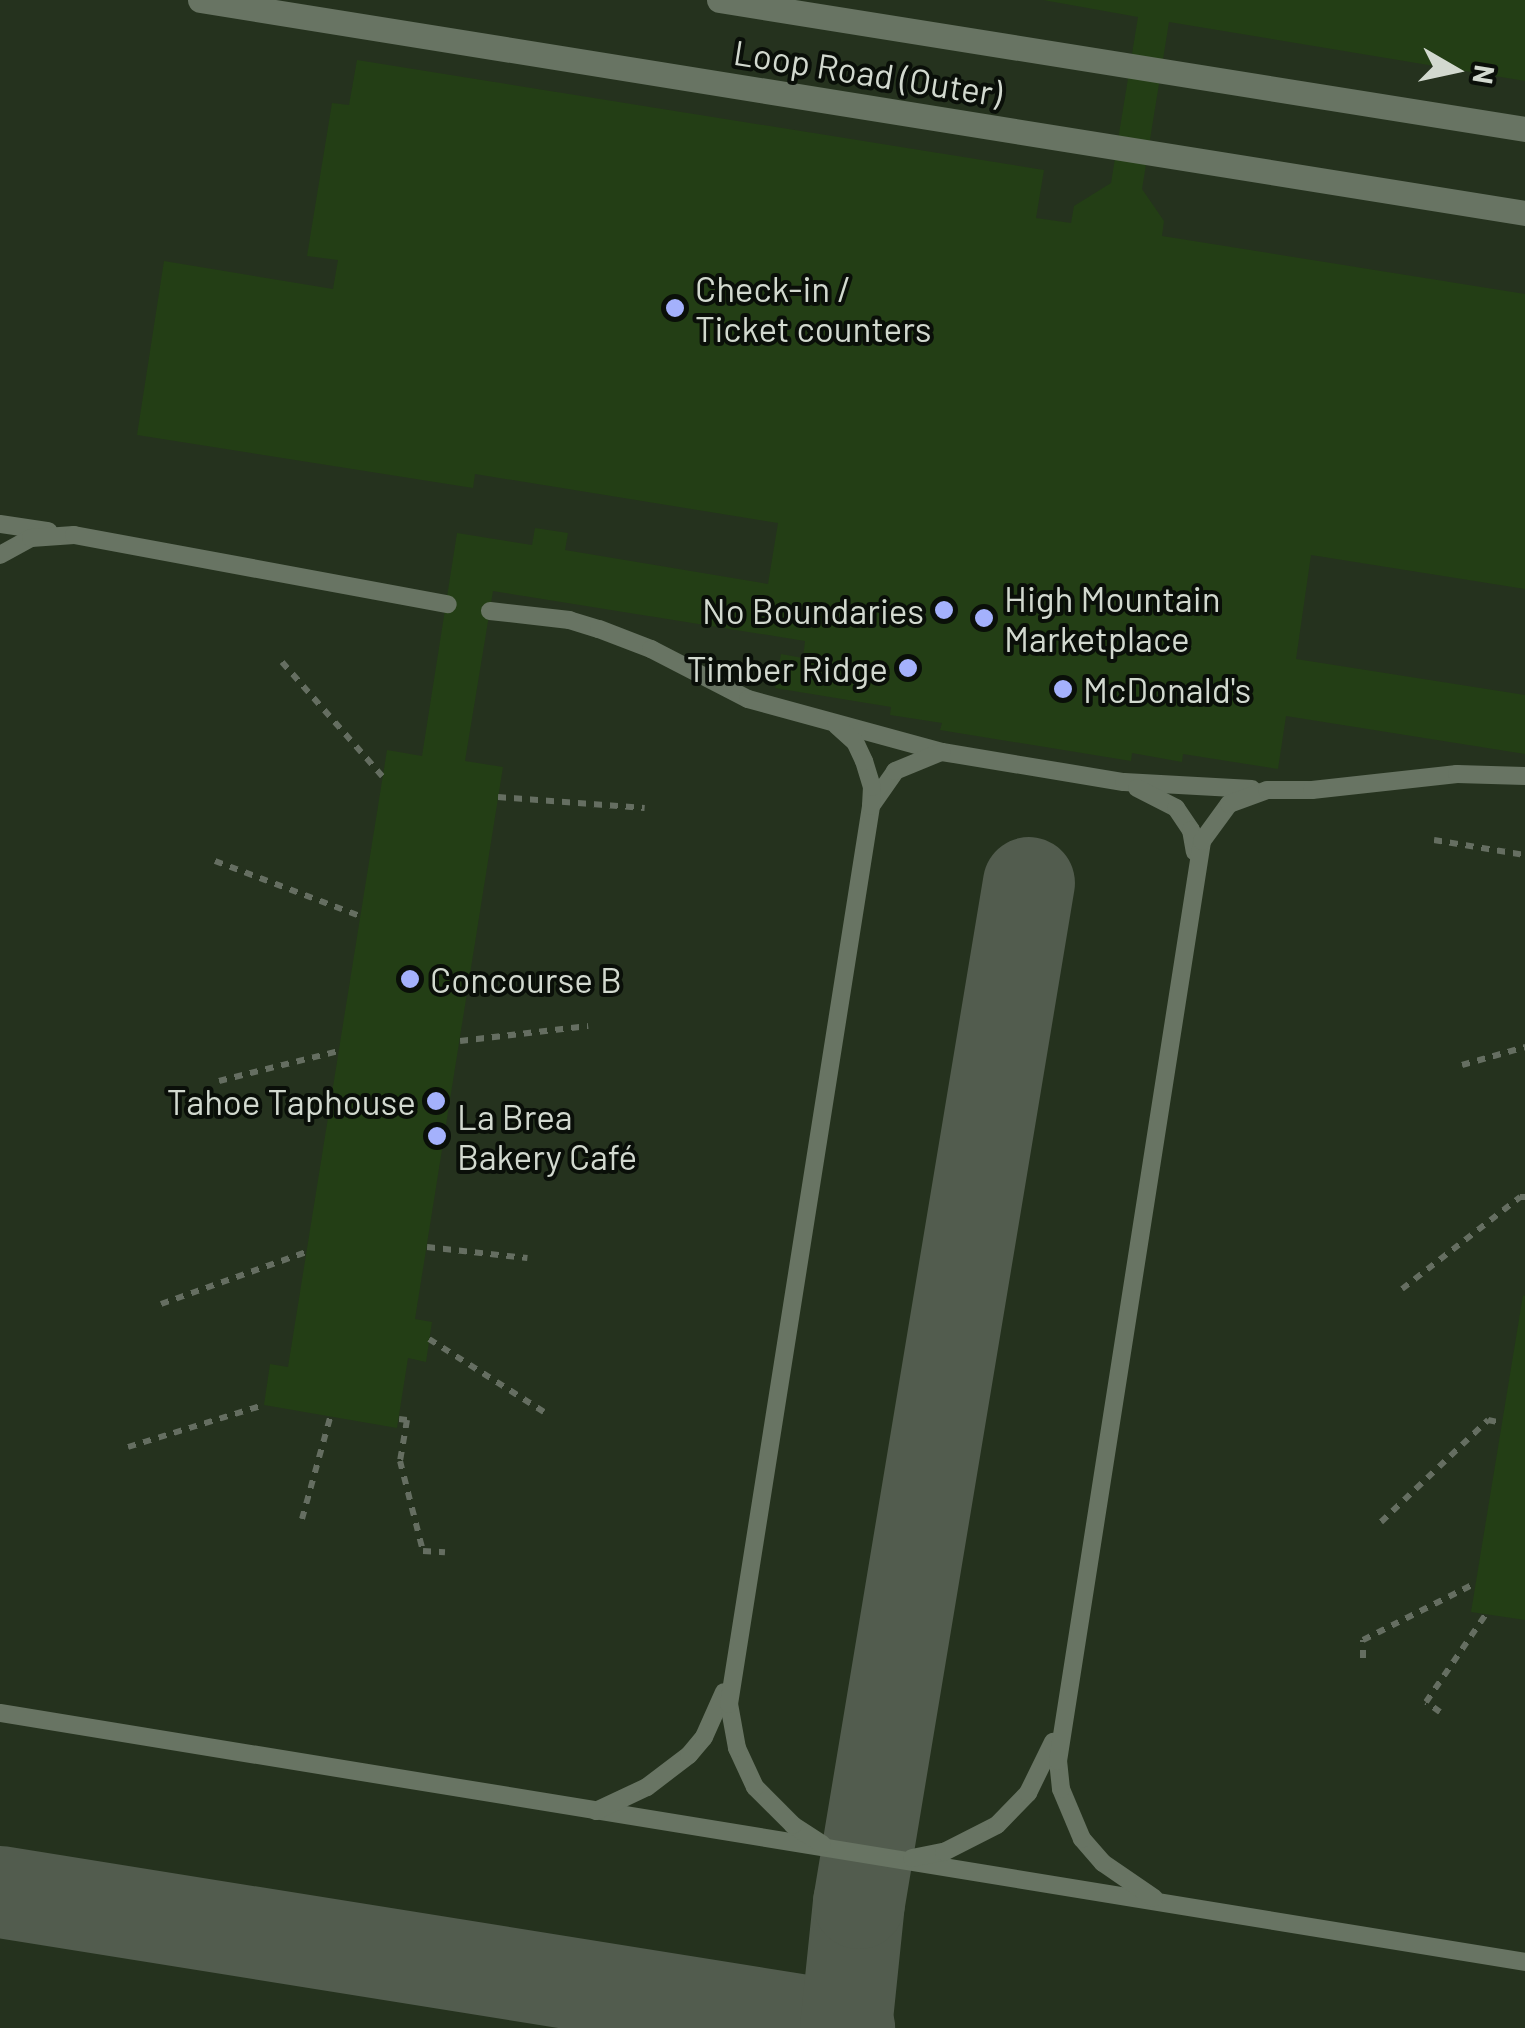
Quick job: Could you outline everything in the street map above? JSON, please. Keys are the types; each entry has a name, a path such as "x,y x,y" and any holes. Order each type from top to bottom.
{"main road":[{"name":"Loop Road (Outer)","path":"200,0 1525,213"},
{"path":"719,0 1525,130"}],"lane":[{"path":"0,524 448,604"},
{"path":"0,555 31,538 74,535"},
{"path":"490,611 569,620 599,629 651,649 748,699 836,725 942,752 1124,782 1312,790 1457,774 1525,776"},
{"path":"596,1811 647,1787 689,1755 719,1709 730,1673 871,806 872,787 864,761 855,742 836,725"},
{"path":"871,806 896,772 942,752"},
{"path":"1124,782 1176,808 1191,830 1196,863"},
{"path":"1169,1904 1124,1880 1082,1839 1062,1789 1058,1761 1061,1718 1196,863 1202,841 1218,815 1229,804 1267,790"},
{"path":"730,1673 732,1726 755,1787 792,1825 839,1852"},
{"path":"0,1714 1525,1962"},
{"path":"886,1860 944,1852 997,1825 1015,1810 1040,1773 1061,1718"}],"path":[{"path":"282,662 382,776"},
{"path":"498,797 645,808"},
{"path":"1434,840 1525,854"},
{"path":"215,861 360,916"},
{"path":"460,1041 588,1026"},
{"path":"1462,1065 1525,1046"},
{"path":"219,1081 338,1051"},
{"path":"1402,1288 1525,1197"},
{"path":"426,1247 527,1258"},
{"path":"162,1304 306,1252"},
{"path":"430,1339 544,1412"},
{"path":"128,1448 264,1406"},
{"path":"302,1519 330,1418"},
{"path":"399,1419 407,1420 400,1461 422,1552 445,1552"},
{"path":"1381,1522 1488,1420 1502,1423"},
{"path":"1363,1658 1363,1640 1476,1583"},
{"path":"1440,1712 1426,1702 1486,1614"}],"shaded area":[{"path":"0,0 1525,0 1525,2028 0,2028"}],"building":[{"path":"1043,0 1525,0 1525,81 1169,22 1142,189 1164,221 1162,236 1525,294 1525,589 1311,555 1296,659 1525,695 1525,754 1286,716 1278,769 1183,754 1182,762 1132,753 1131,761 940,730 942,723 890,715 891,707 775,688 781,654 803,658 805,641 493,591 465,761 503,767 415,1319 432,1322 426,1362 408,1358 397,1428 264,1405 270,1364 288,1367 387,750 422,756 457,533 532,545 535,528 568,533 565,550 768,584 778,523 475,474 473,488 137,435 164,261 333,289 338,260 307,256 332,103 349,105 357,60 1044,170 1036,218 1071,223 1074,206 1111,183 1138,17"},
{"path":"1525,1296 1525,1620 1471,1612"}],"taxiway":[{"path":"846,2028 859,1903 1029,883"},
{"path":"0,1892 849,2028"}],"place":[{"name":"Check-in / Ticket counters","path":"675,308"},
{"name":"No Boundaries","path":"944,610"},
{"name":"High Mountain Marketplace","path":"984,618"},
{"name":"Timber Ridge","path":"908,668"},
{"name":"McDonald's","path":"1063,689"},
{"name":"Concourse B","path":"410,979"},
{"name":"Tahoe Taphouse","path":"436,1101"},
{"name":"La Brea Bakery Café","path":"437,1136"}]}
